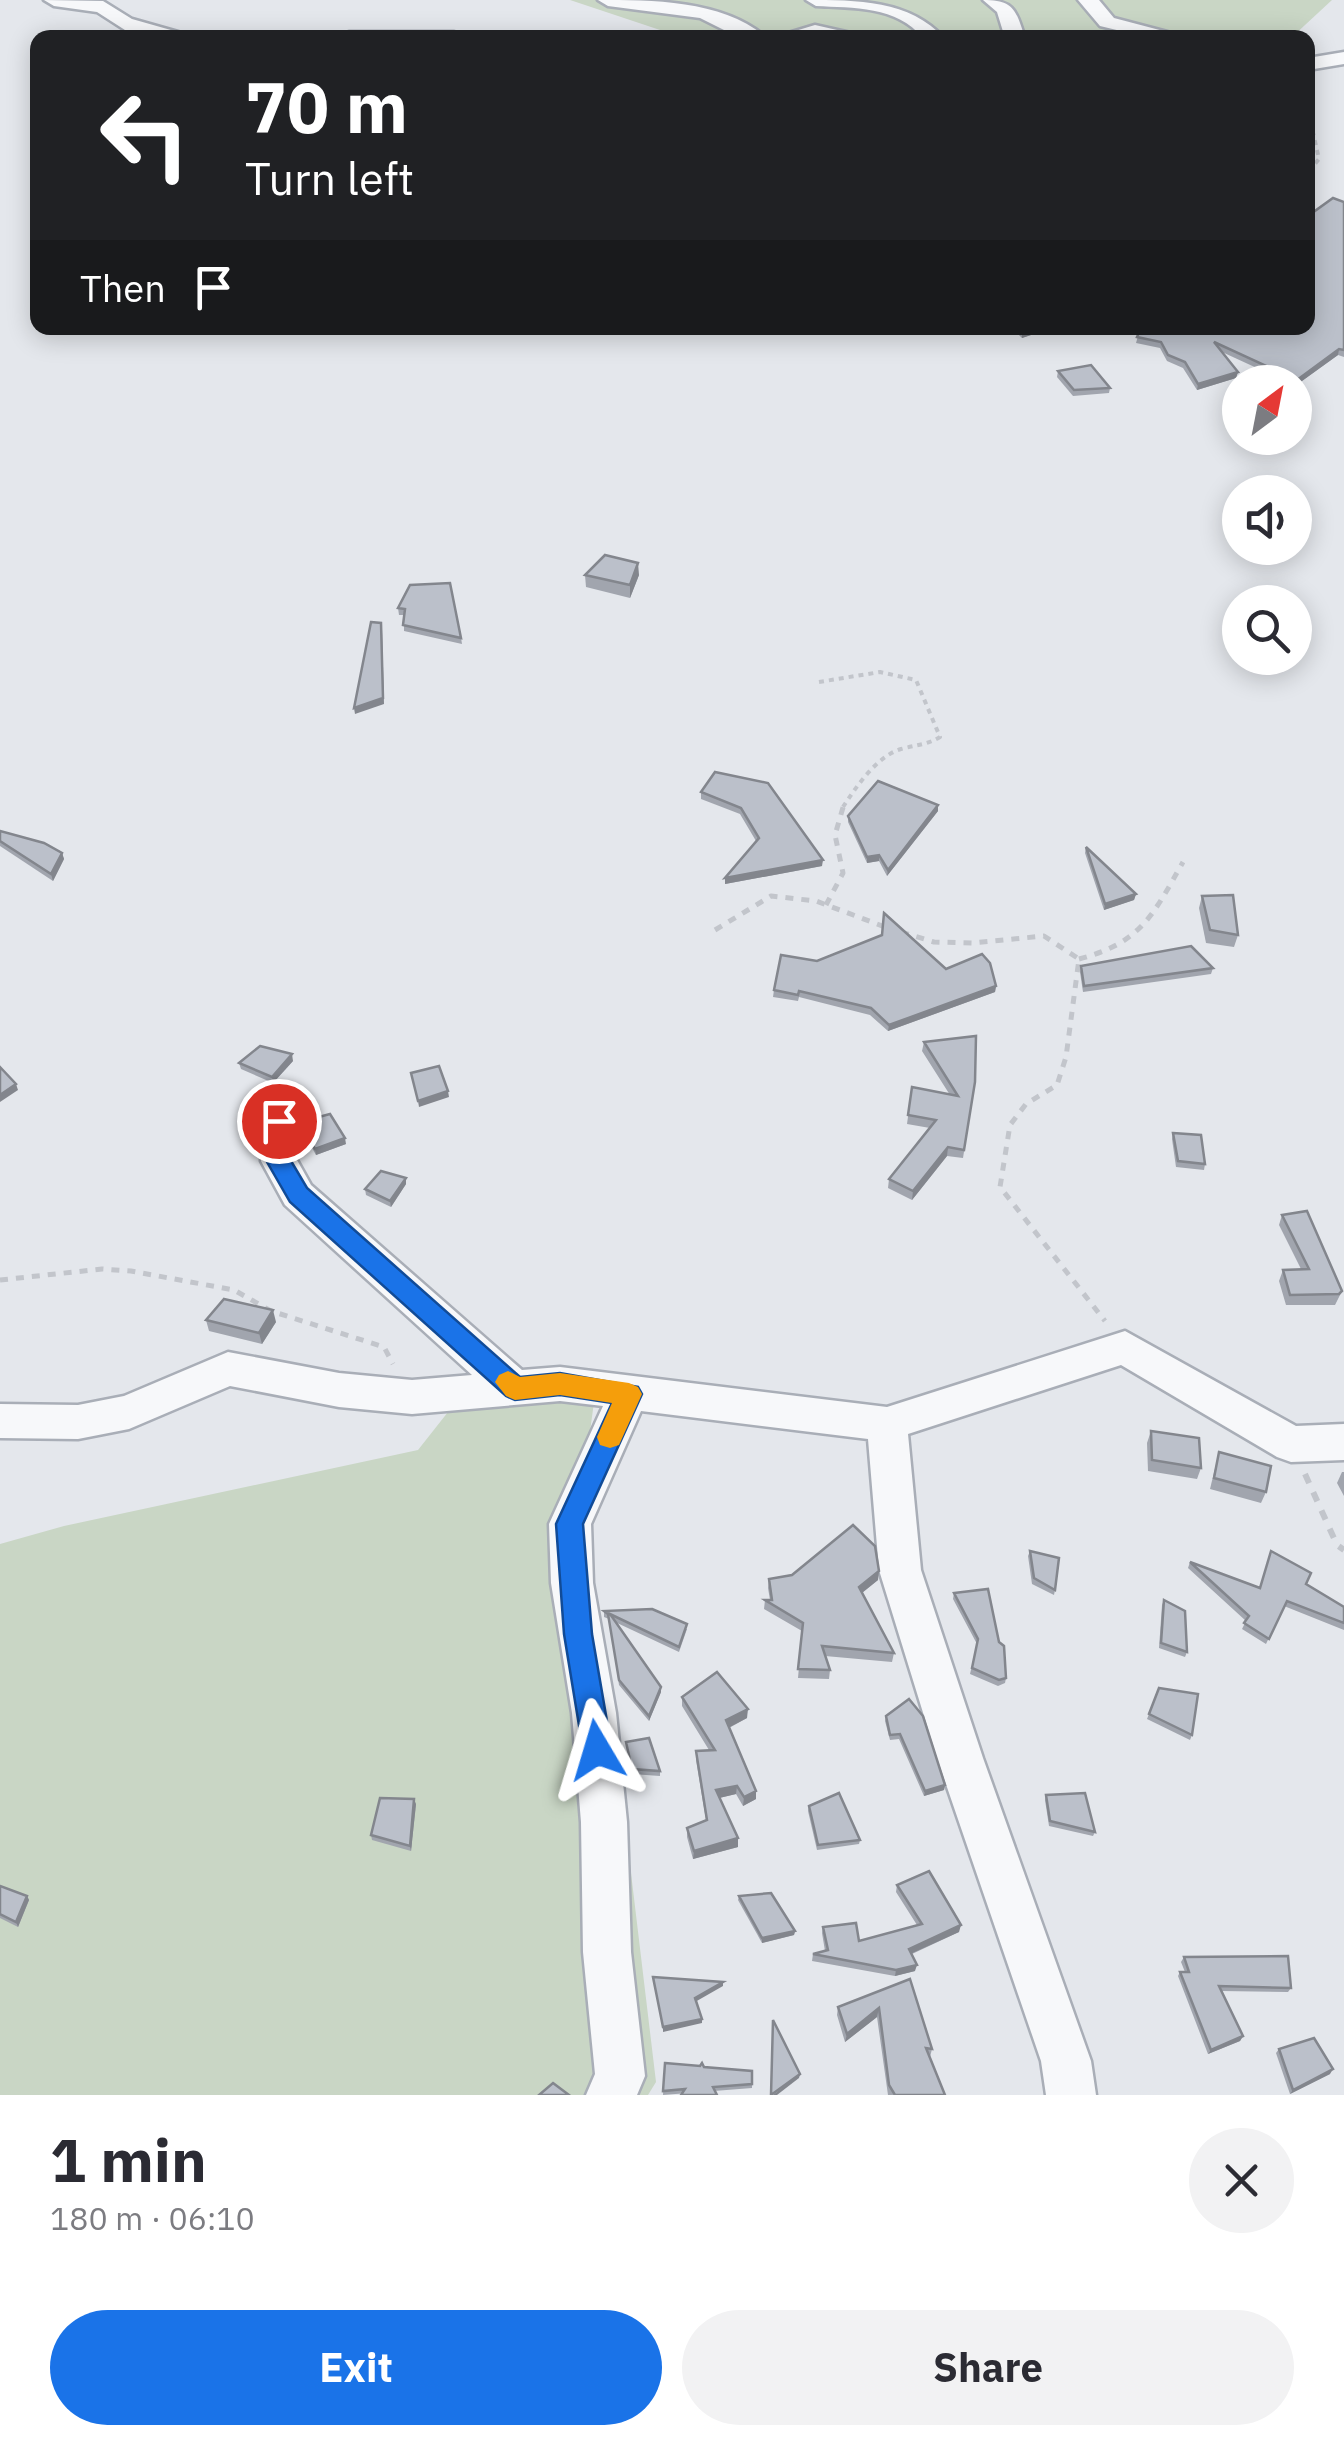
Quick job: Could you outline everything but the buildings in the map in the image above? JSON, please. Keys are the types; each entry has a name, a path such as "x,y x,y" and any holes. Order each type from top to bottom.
{"street":[{"path":"54,0 104,7 125,24 152,30"},
{"path":"608,0 705,13 740,30"},
{"path":"816,0 890,8 919,20 927,30"},
{"path":"994,0 1006,8 1013,30"},
{"path":"1088,0 1107,22 1144,30"},
{"path":"1315,63 1344,58"},
{"path":"279,1121 279,1162 298,1195 515,1388"},
{"path":"0,1421 78,1422 128,1412 228,1369 339,1390 412,1397 560,1384 887,1424 1126,1347 1291,1444 1344,1442"},
{"path":"611,2095 620,2076 606,1952 604,1822 594,1713 572,1583 570,1524 629,1394"},
{"path":"887,1424 900,1570 960,1758 1066,2061 1071,2095"}],"path":[{"path":"818,682 869,670 898,672 916,680 940,737 929,744 896,750 873,768 842,804 835,835 843,873 826,905"},
{"path":"715,930 771,896 826,905 934,942 972,944 1044,936 1080,959 1113,952 1139,936 1183,862"},
{"path":"1080,959 1066,1057 1058,1085 1030,1099 1004,1133 1000,1187 1126,1347"},
{"path":"0,1280 102,1269 234,1290 271,1312 308,1320 331,1332 384,1347 412,1397"},
{"path":"1291,1444 1337,1545 1344,1550"}],"green space":[{"path":"570,0 1332,0 1300,30 660,30"},
{"path":"597,1380 575,1542 600,1614 656,2082 648,2095 0,2095 0,1544 64,1526 418,1450 448,1412"}],"slow traffic":[{"path":"508,1382 515,1388 560,1384 629,1394 610,1437"}],"route":[{"path":"279,1121 279,1162 298,1195 515,1388 560,1384 629,1394 570,1524 578,1634 594,1713 597,1750"}]}
